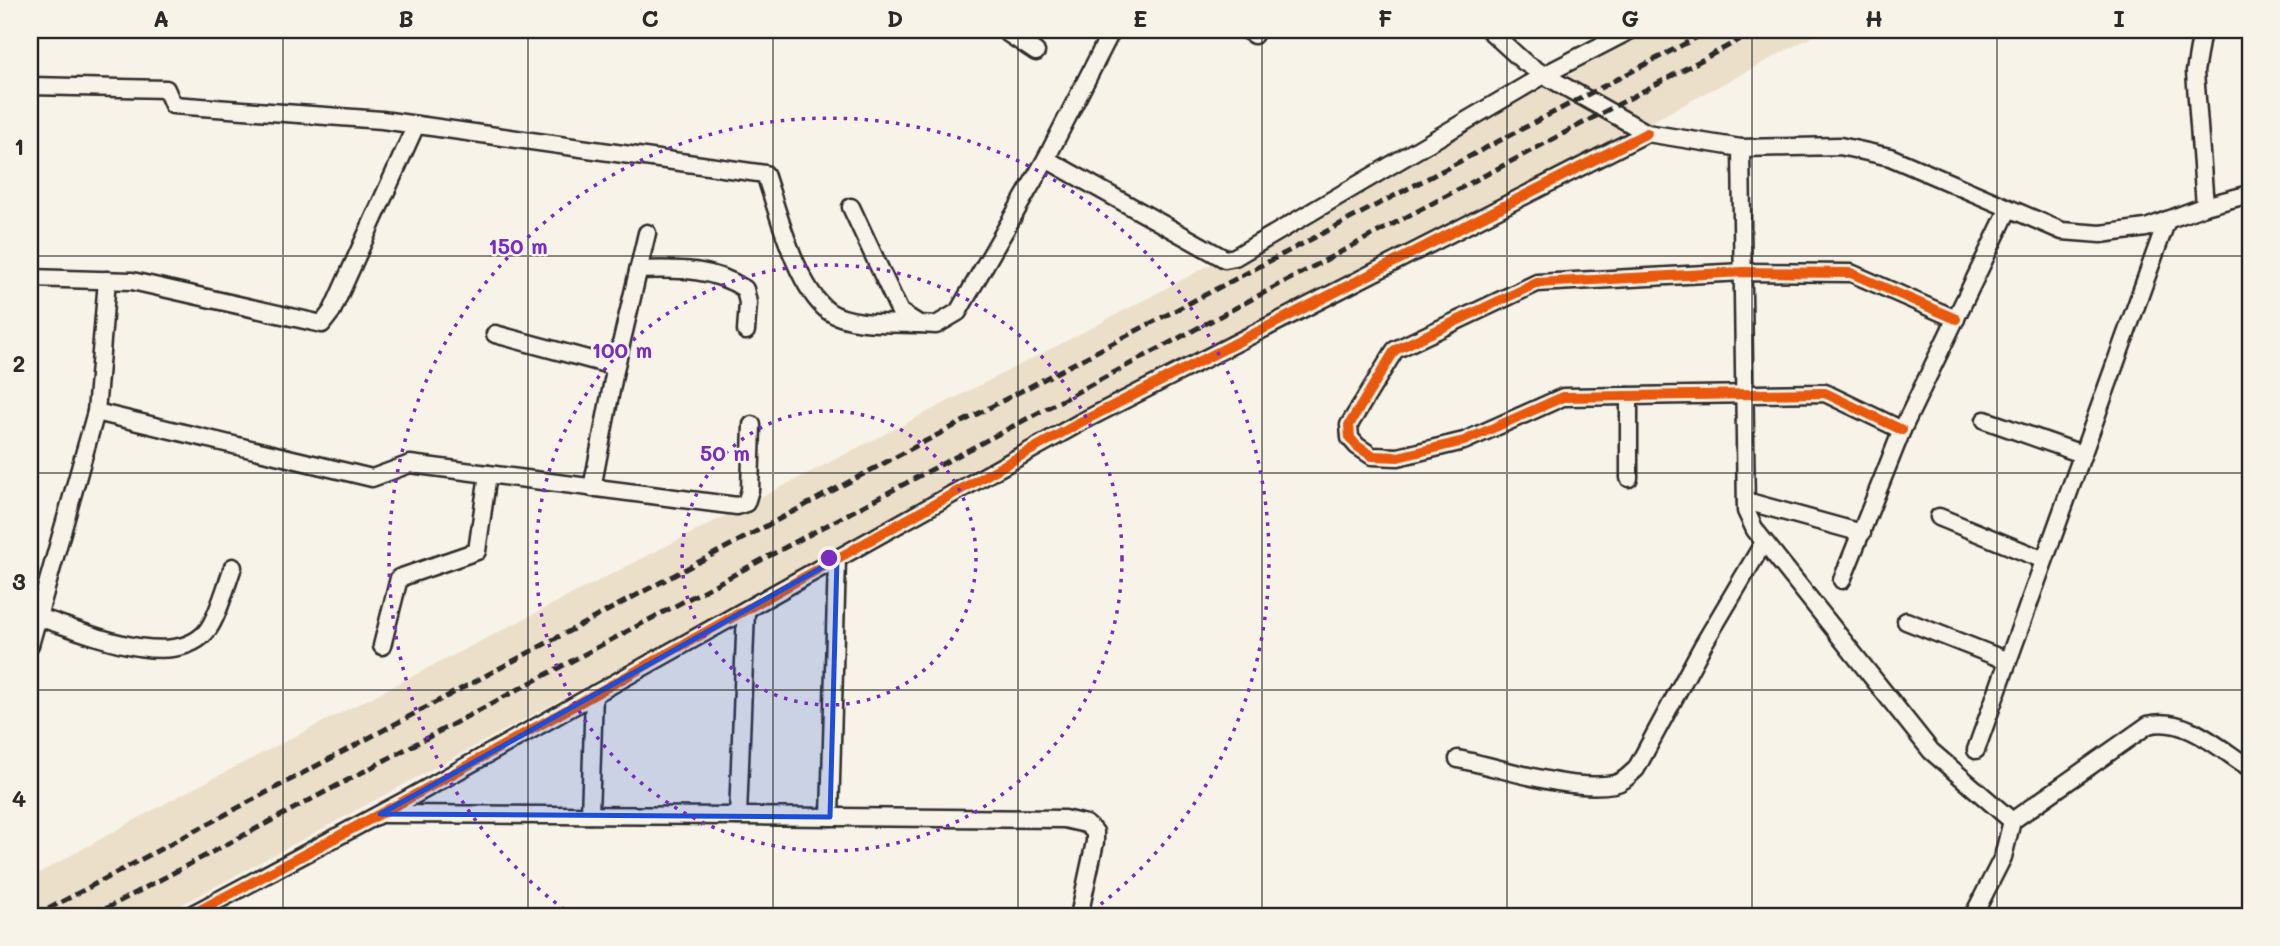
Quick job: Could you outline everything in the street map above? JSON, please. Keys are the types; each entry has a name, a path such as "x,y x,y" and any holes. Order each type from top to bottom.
{"street":[{"path":"1003,30 1036,52"},
{"path":"30,86 166,89 173,105 416,125 765,174 799,272 829,311 864,322 936,325 958,312 1046,159 1112,30"},
{"path":"1489,30 1524,62 1647,133 1741,148 1840,146 1890,157 2062,232 2101,234 2146,228 2205,206 2250,194"},
{"path":"1046,159 1225,259 1235,257 1544,75 1631,30"},
{"path":"2202,30 2195,72 2205,206"},
{"path":"30,278 132,281 307,323 326,322 416,125"},
{"path":"189,916 380,814 1083,421 1647,133"},
{"path":"1741,148 1746,512 1764,542 1931,751 2012,821"},
{"path":"851,208 900,312 919,324"},
{"path":"1842,580 1902,430 2008,210"},
{"path":"1976,750 2166,220"},
{"path":"592,488 615,370 647,233"},
{"path":"638,270 692,268 727,278 745,289 748,303 746,331"},
{"path":"1902,430 1825,393 1563,397 1464,441 1398,457 1372,456 1350,438 1349,425 1395,350 1537,283 1743,272 1851,273 1956,319"},
{"path":"30,645 96,412 107,281"},
{"path":"495,334 606,363 615,370"},
{"path":"1629,396 1629,478"},
{"path":"96,412 372,478 410,464 737,506 746,503 750,490 752,425"},
{"path":"1985,420 2082,454"},
{"path":"382,646 399,578 477,551 488,474"},
{"path":"1745,501 1862,533"},
{"path":"1939,517 2045,560"},
{"path":"1458,759 1572,783 1613,784 1624,780 1636,769 1703,645 1764,542"},
{"path":"830,817 837,559"},
{"path":"38,617 140,648 167,649 187,646 208,631 233,567"},
{"path":"738,816 746,610"},
{"path":"1906,621 2008,661"},
{"path":"590,816 594,694"},
{"path":"1973,916 2003,857 2012,821 2148,725 2160,722 2180,724 2250,768"},
{"path":"380,814 1064,819 1086,824 1095,832 1079,916"}],"highlighted area":[{"path":"837,559 830,817 380,814 404,801"}],"shaded area":[{"path":"1653,30 1825,30 712,618 161,916 30,916 30,878 173,799 1074,337"}],"railway":[{"path":"35,916 920,444 1711,30"},
{"path":"92,916 1758,30"}],"cycle path":[{"path":"189,916 404,801 1083,421 1647,133"},
{"path":"1902,430 1825,393 1563,397 1464,441 1398,457 1372,456 1350,438 1349,425 1395,350 1537,283 1743,272 1851,273 1956,319"}]}
